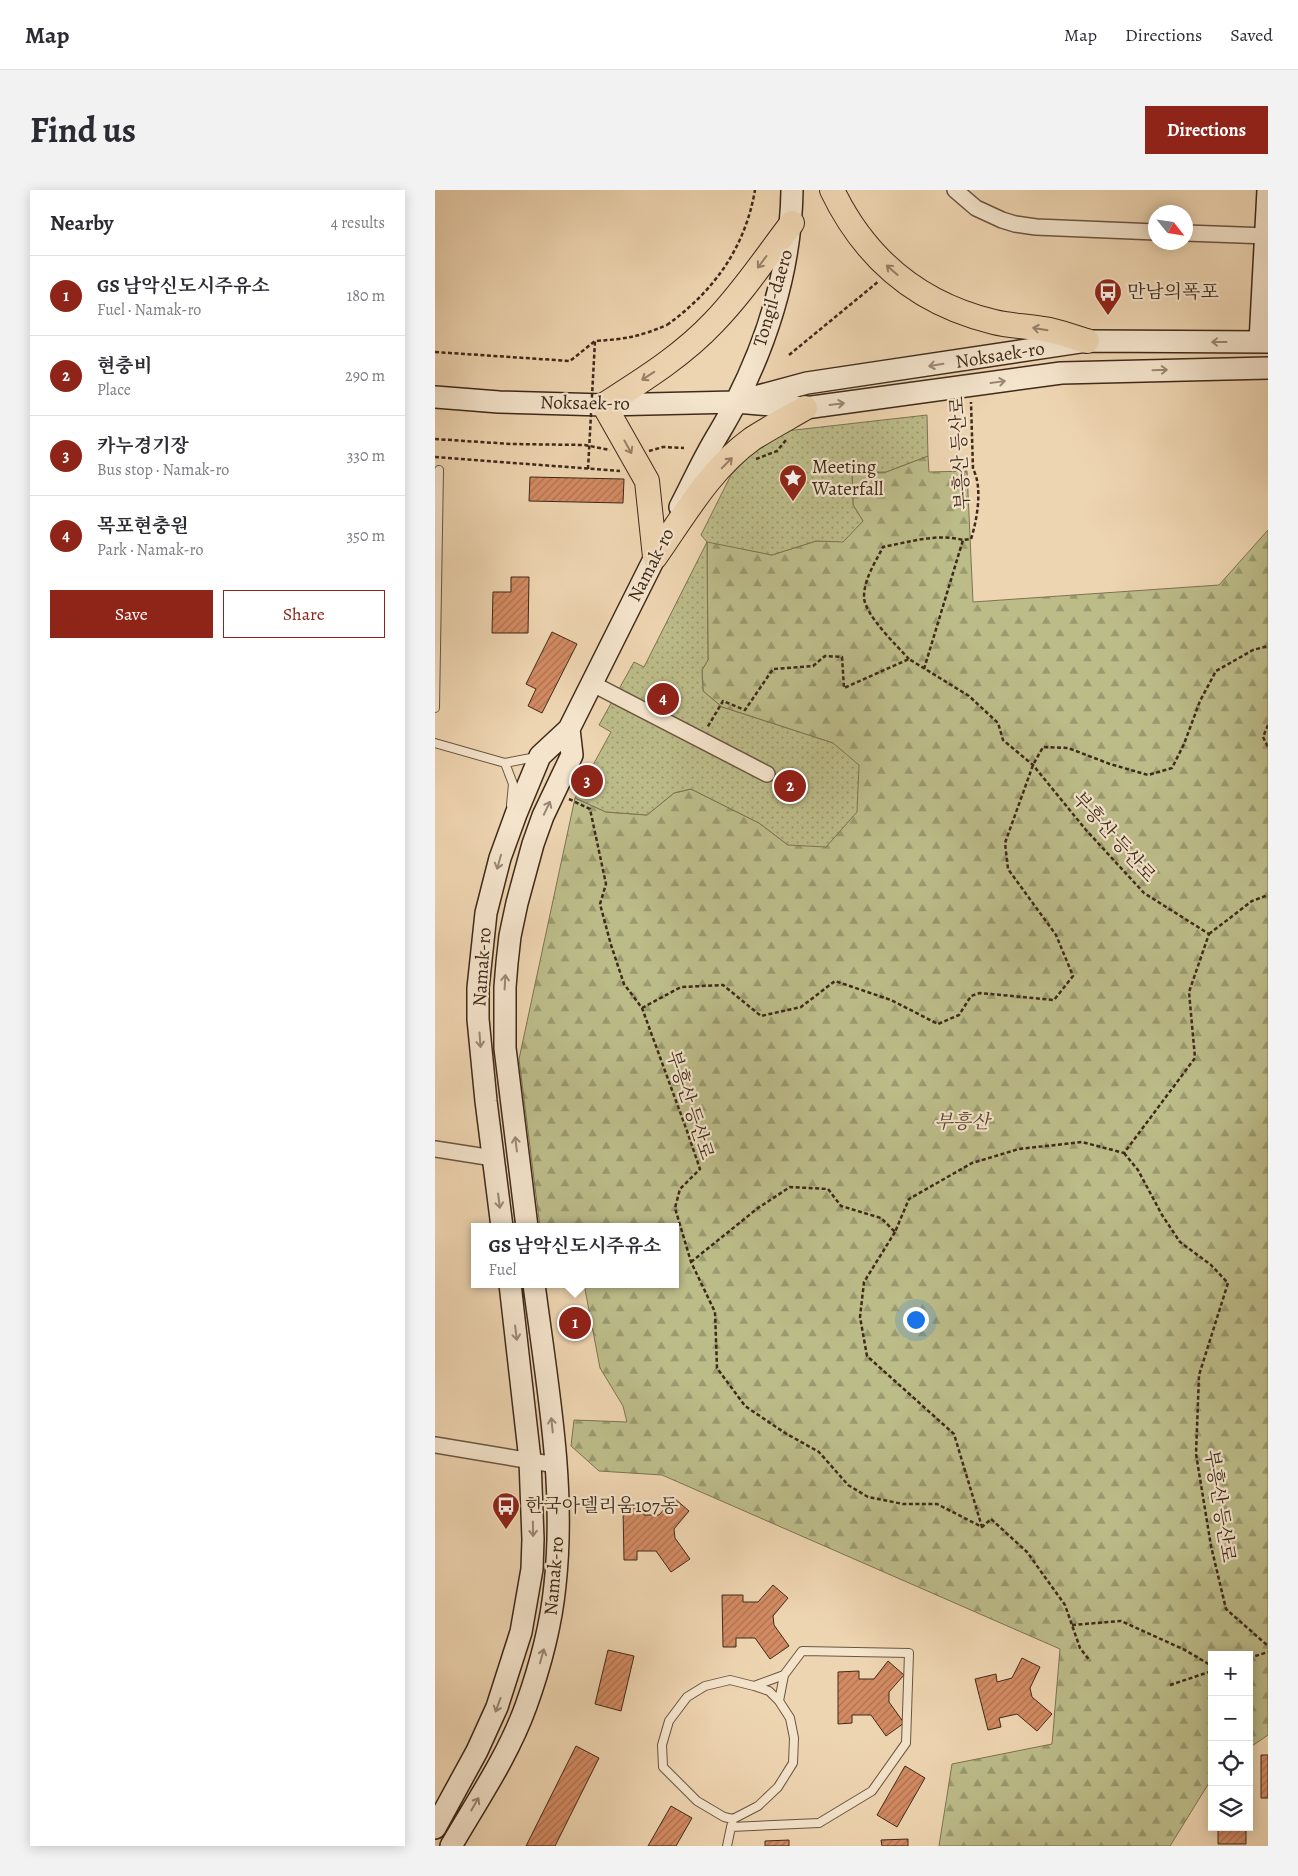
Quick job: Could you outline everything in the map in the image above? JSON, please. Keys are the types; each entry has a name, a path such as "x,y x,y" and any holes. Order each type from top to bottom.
{"main road":[{"path":"832,190 850,224 880,260 919,292 971,316 996,323 1045,329 1087,341"},
{"path":"655,557 647,481 604,405 656,371 713,323 737,296 792,223"},
{"path":"655,557 706,484 730,459 751,440 805,408"}],"street":[{"name":"Tongil-daero","path":"736,402 769,325 784,272 792,223 792,190"},
{"path":"955,190 976,208 1015,224 1036,227 1148,232"},
{"path":"1264,342 1268,190"},
{"path":"1193,233 1267,236"},
{"name":"Noksaek-ro","path":"736,402 807,384 1087,341 1264,342"},
{"name":"Noksaek-ro","path":"435,397 499,402 604,405 736,402 805,408 1061,373 1268,368"},
{"name":"Namak-ro","path":"501,1223 480,1047 478,988 486,913 500,858 540,756 569,729 707,453 736,402"},
{"path":"591,683 767,774"},
{"name":"Namak-ro","path":"527,1223 505,1048 505,987 510,936 533,844 554,792 572,755 569,729"},
{"path":"435,1149 493,1158"},
{"name":"Namak-ro","path":"435,1828 488,1731 514,1659 521,1632 532,1569 531,1460 510,1288"},
{"name":"Namak-ro","path":"451,1846 515,1733 532,1689 545,1644 551,1613 559,1535 556,1464 534,1288"},
{"path":"435,1445 556,1464"}],"lane":[{"path":"435,708 439,470"},
{"path":"435,743 505,763 540,756"},
{"path":"505,763 513,784 510,829"},
{"path":"727,1846 732,1823 759,1806 778,1787 793,1763 794,1738 790,1718 779,1701 769,1691 730,1680 705,1686 687,1697 669,1721 662,1745 663,1767 697,1801 732,1823 819,1823 872,1791 906,1743 909,1653 802,1651 784,1675 779,1701"},
{"path":"753,1686 784,1675"}],"path":[{"path":"435,352 570,361 595,340 625,339 641,336 667,325 689,309 700,298 731,258 745,228 755,190"},
{"path":"789,355 892,270"},
{"path":"588,469 595,340"},
{"name":"부흥산 등산로","path":"970,386 973,469 978,477 977,521 971,539 963,540 952,537 927,539 883,547 868,576 864,599 876,623 909,659 969,696 998,724 1003,740 1033,765 1086,830 1144,893 1209,934"},
{"path":"752,460 777,451 789,436"},
{"path":"435,439 511,444 585,445 601,447 613,452"},
{"path":"645,453 663,447 684,448"},
{"path":"435,457 624,471"},
{"name":"부흥산 등산로","path":"924,669 963,540"},
{"path":"641,1008 681,987 723,985 761,1016 801,1007 835,981 891,1000 938,1024 959,1015 971,996 980,994 1054,1000 1073,976 1056,935 1008,869 1005,843 1033,765 1043,746 1068,748 1110,764 1147,775 1172,768 1185,744 1199,701 1216,671 1253,650 1268,646"},
{"path":"700,740 723,701 745,710 773,669 813,666 825,656 842,657 844,688 909,659"},
{"path":"1268,725 1263,737 1268,747"},
{"name":"부흥산 등산로","path":"554,792 590,809 606,884 600,904 624,984 641,1008 687,1131 699,1169 680,1189 675,1208 691,1262 715,1312 717,1368 745,1406 785,1433 819,1452 848,1485 868,1497 903,1504 937,1504 982,1527 991,1518 1027,1552 1065,1605 1080,1648 1090,1661"},
{"path":"982,1527 954,1434 867,1356 861,1317 864,1282 895,1232 909,1199 972,1163 1019,1150 1082,1142 1124,1153 1195,1058 1189,992 1209,934 1252,901 1268,895"},
{"name":"부흥산 등산로","path":"1124,1153 1138,1170 1162,1216 1180,1242 1211,1265 1228,1282 1199,1375 1196,1454 1211,1546 1226,1609 1268,1646"},
{"path":"691,1262 758,1208 790,1187 828,1188 841,1206 881,1218 895,1232"},
{"path":"1072,1625 1121,1621 1185,1650 1208,1664"},
{"path":"1253,1657 1268,1652"},
{"path":"1170,1685 1208,1672"}],"green space":[{"path":"927,415 928,456 886,472 852,473 853,505 863,521 843,542 816,541 772,555 707,542 701,535 731,475 757,448 786,431"},
{"name":"부흥산","path":"928,456 929,472 967,471 973,602 1219,585 1268,530 1268,1735 1253,1745 1253,1651 1208,1651 1208,1784 1170,1846 939,1846 952,1764 1052,1744 1060,1649 662,1475 599,1471 571,1446 574,1420 627,1422 623,1406 600,1368 585,1288 679,1288 679,1223 540,1223 519,1059 575,798 606,812 647,815 674,793 691,789 759,823 788,845 833,743 722,707 703,691 702,670 708,660 707,541 772,555 816,541 843,541 863,521 853,505 852,473 886,472"},
{"path":"707,542 708,660 702,670 703,691 722,707 833,743 859,765 857,812 826,847 788,845 759,823 691,789 674,793 647,815 606,812 575,798 611,732 599,725 634,662 644,667"}],"building":[{"path":"530,477 624,479 623,503 529,501"},
{"path":"511,577 529,577 528,633 492,633 493,592 511,592"},
{"path":"552,632 577,644 542,713 528,706 536,689 526,684"},
{"path":"674,1498 689,1511 674,1529 675,1538 690,1559 671,1572 656,1551 637,1551 637,1560 624,1560 623,1508 644,1508 644,1515 659,1515"},
{"path":"773,1585 788,1598 773,1616 774,1625 789,1646 770,1659 755,1638 736,1638 736,1647 723,1647 722,1595 743,1595 743,1602 758,1602"},
{"path":"608,1650 634,1656 621,1711 595,1704"},
{"path":"1022,1658 1040,1667 1030,1688 1032,1697 1052,1714 1037,1731 1017,1714 999,1718 1001,1727 988,1730 975,1679 996,1674 997,1682 1012,1678"},
{"path":"888,1661 904,1675 889,1692 889,1702 904,1723 886,1736 871,1715 852,1715 852,1723 838,1724 838,1672 859,1671 859,1679 874,1679"},
{"path":"576,1746 599,1758 555,1846 526,1846"},
{"path":"1261,1755 1268,1755 1268,1798 1261,1798"},
{"path":"905,1766 925,1778 897,1827 877,1815"},
{"path":"671,1806 692,1818 676,1846 648,1846"},
{"path":"1218,1831 1246,1831 1246,1844 1218,1844"},
{"path":"908,1839 908,1846 882,1846 881,1840"},
{"path":"789,1840 789,1846 765,1846 765,1841"}],"place":[{"name":"만남의폭포","path":"1108,316"},
{"name":"Meeting Waterfall","path":"793,502"},
{"name":"목포현충원","path":"663,699"},
{"name":"카누경기장","path":"587,781"},
{"name":"현충비","path":"790,786"},
{"name":"GS 남악신도시주유소","path":"575,1323"},
{"name":"한국아델리움107동","path":"506,1530"}]}
